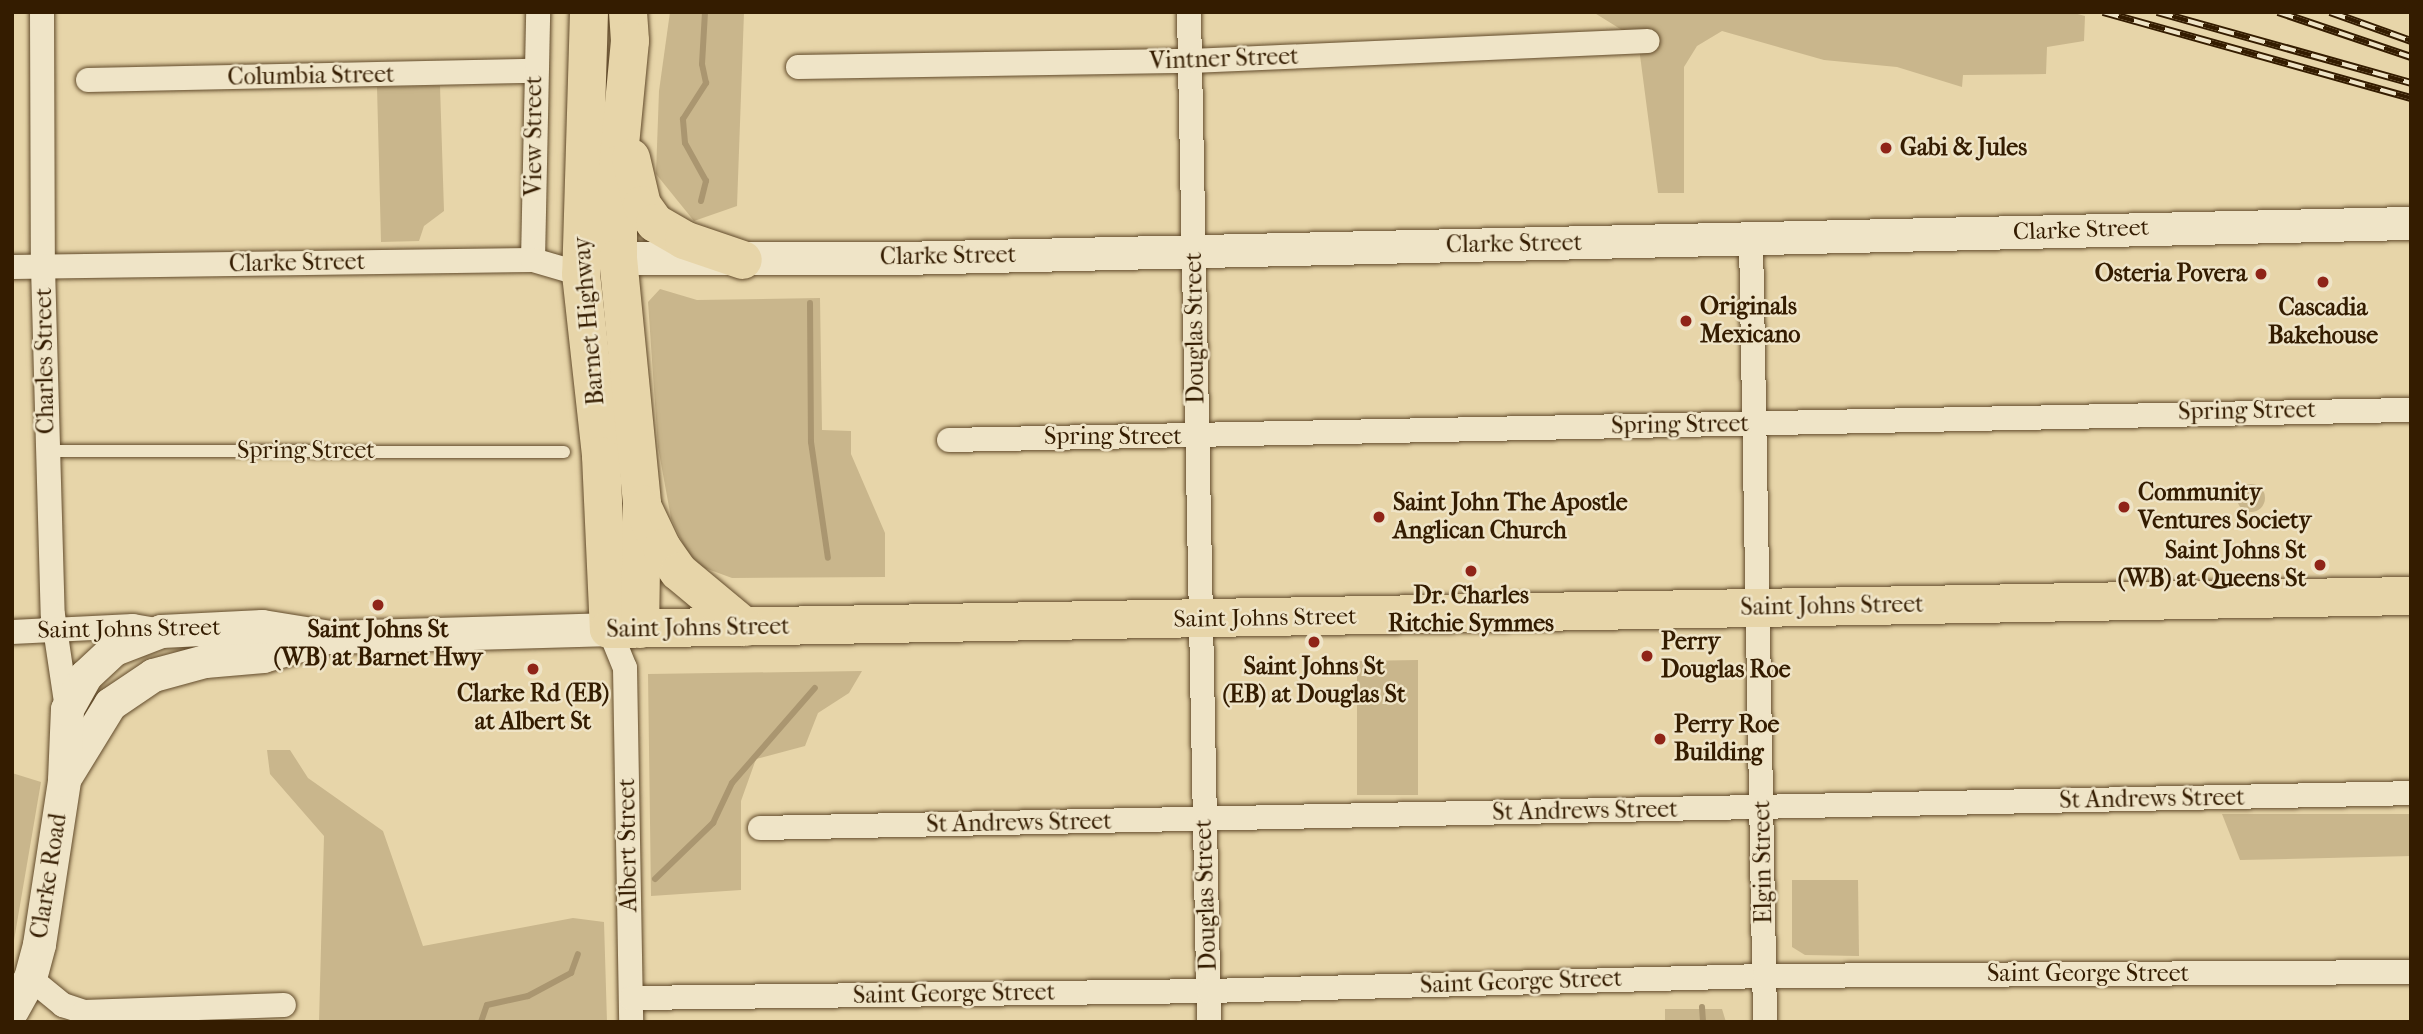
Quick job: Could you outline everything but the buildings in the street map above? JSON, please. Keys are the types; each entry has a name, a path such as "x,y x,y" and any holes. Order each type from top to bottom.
{"main road":[{"name":"Barnet Highway","path":"589,12 580,274 624,629"},
{"name":"Barnet Highway","path":"624,629 642,505 618,258 618,165 633,22"},
{"path":"622,129 642,205 655,223 684,240 743,260"},
{"name":"Clarke Street","path":"618,258 743,260 1751,240 2411,223"},
{"path":"581,232 618,258"},
{"path":"642,505 674,567 745,627"},
{"name":"Saint Johns Street","path":"161,631 262,626 330,637 624,629 2411,596"},
{"name":"Clarke Road","path":"12,1010 30,978 64,780 67,709 80,683 106,655 134,638 161,631"},
{"name":"Saint Johns Street","path":"153,675 194,663 262,656 330,637"},
{"name":"Clarke Road","path":"64,780 110,704 153,675"}],"street":[{"name":"Charles Street","path":"42,12 43,267 54,628 67,709"},
{"name":"View Street","path":"533,260 534,71 538,12"},
{"name":"Douglas Street","path":"1189,12 1209,1022"},
{"name":"Vintner Street","path":"799,68 1191,61 1648,41"},
{"name":"Columbia Street","path":"88,80 534,71"},
{"name":"Elgin Street","path":"1751,240 1760,608 1765,1022"},
{"name":"Clarke Street","path":"12,267 533,260 580,274"},
{"name":"Spring Street","path":"950,440 2411,410"},
{"name":"Saint Johns Street","path":"12,632 133,626 161,631"},
{"name":"Albert Street","path":"624,629 631,1010"},
{"name":"St Andrews Street","path":"760,828 2411,793"},
{"name":"Saint George Street","path":"631,1010 1209,990 1765,976 2411,972"},
{"path":"30,978 80,1017 284,1005"}],"lane":[{"name":"Spring Street","path":"48,451 564,452"}],"shaded area":[{"path":"670,12 744,12 737,206 694,221 656,174 659,91"},
{"path":"1593,12 2070,12 2085,16 2084,41 2047,47 2046,74 1963,75 1962,87 1897,67 1824,60 1722,31 1697,46 1684,67 1684,193 1658,193 1638,40"},
{"path":"440,86 444,211 424,226 419,241 381,242 377,87"},
{"path":"660,289 697,300 820,298 822,430 851,431 851,454 885,533 885,577 732,578 702,567 686,550 671,518 658,447 648,302"},
{"path":"2251,484 2261,488 2265,498 2261,508 2251,512 2241,508 2237,498 2241,488"},
{"path":"1418,660 1418,795 1357,795 1357,661"},
{"path":"862,671 849,693 818,713 805,746 756,759 741,801 741,890 651,896 648,674"},
{"path":"267,750 290,750 308,778 383,831 423,946 573,918 604,922 607,1022 319,1022 324,836 270,774"},
{"path":"12,773 41,782 12,952"},
{"path":"2222,814 2411,814 2411,856 2240,860"},
{"path":"1792,880 1858,880 1859,956 1805,955 1792,947"},
{"path":"1665,1009 1722,1009 1726,1022 1665,1022"}],"waterway":[{"path":"701,201 706,181 685,143 683,119 706,83 702,64 705,12"},
{"path":"810,303 811,442 828,558"},
{"path":"655,879 713,823 732,783 815,688"},
{"path":"481,1022 487,1005 528,996 571,973 578,954"},
{"path":"1702,1007 1703,1022"}],"railway":[{"path":"2103,12 2411,98"},
{"path":"2157,12 2411,83"},
{"path":"2278,12 2411,57"},
{"path":"2330,12 2411,41"}],"place":[{"name":"Gabi & Jules","path":"1886,148"},
{"name":"Osteria Povera","path":"2261,274"},
{"name":"Cascadia Bakehouse","path":"2323,282"},
{"name":"Originals Mexicano","path":"1686,321"},
{"name":"Community Ventures Society","path":"2124,507"},
{"name":"Saint John The Apostle Anglican Church","path":"1379,517"},
{"name":"Saint Johns St (WB) at Queens St","path":"2320,565"},
{"name":"Dr. Charles Ritchie Symmes","path":"1471,571"},
{"name":"Saint Johns St (WB) at Barnet Hwy","path":"378,605"},
{"name":"Saint Johns St (EB) at Douglas St","path":"1314,642"},
{"name":"Perry Douglas Roe","path":"1647,656"},
{"name":"Clarke Rd (EB) at Albert St","path":"533,669"},
{"name":"Perry Roe Building","path":"1660,739"}]}
